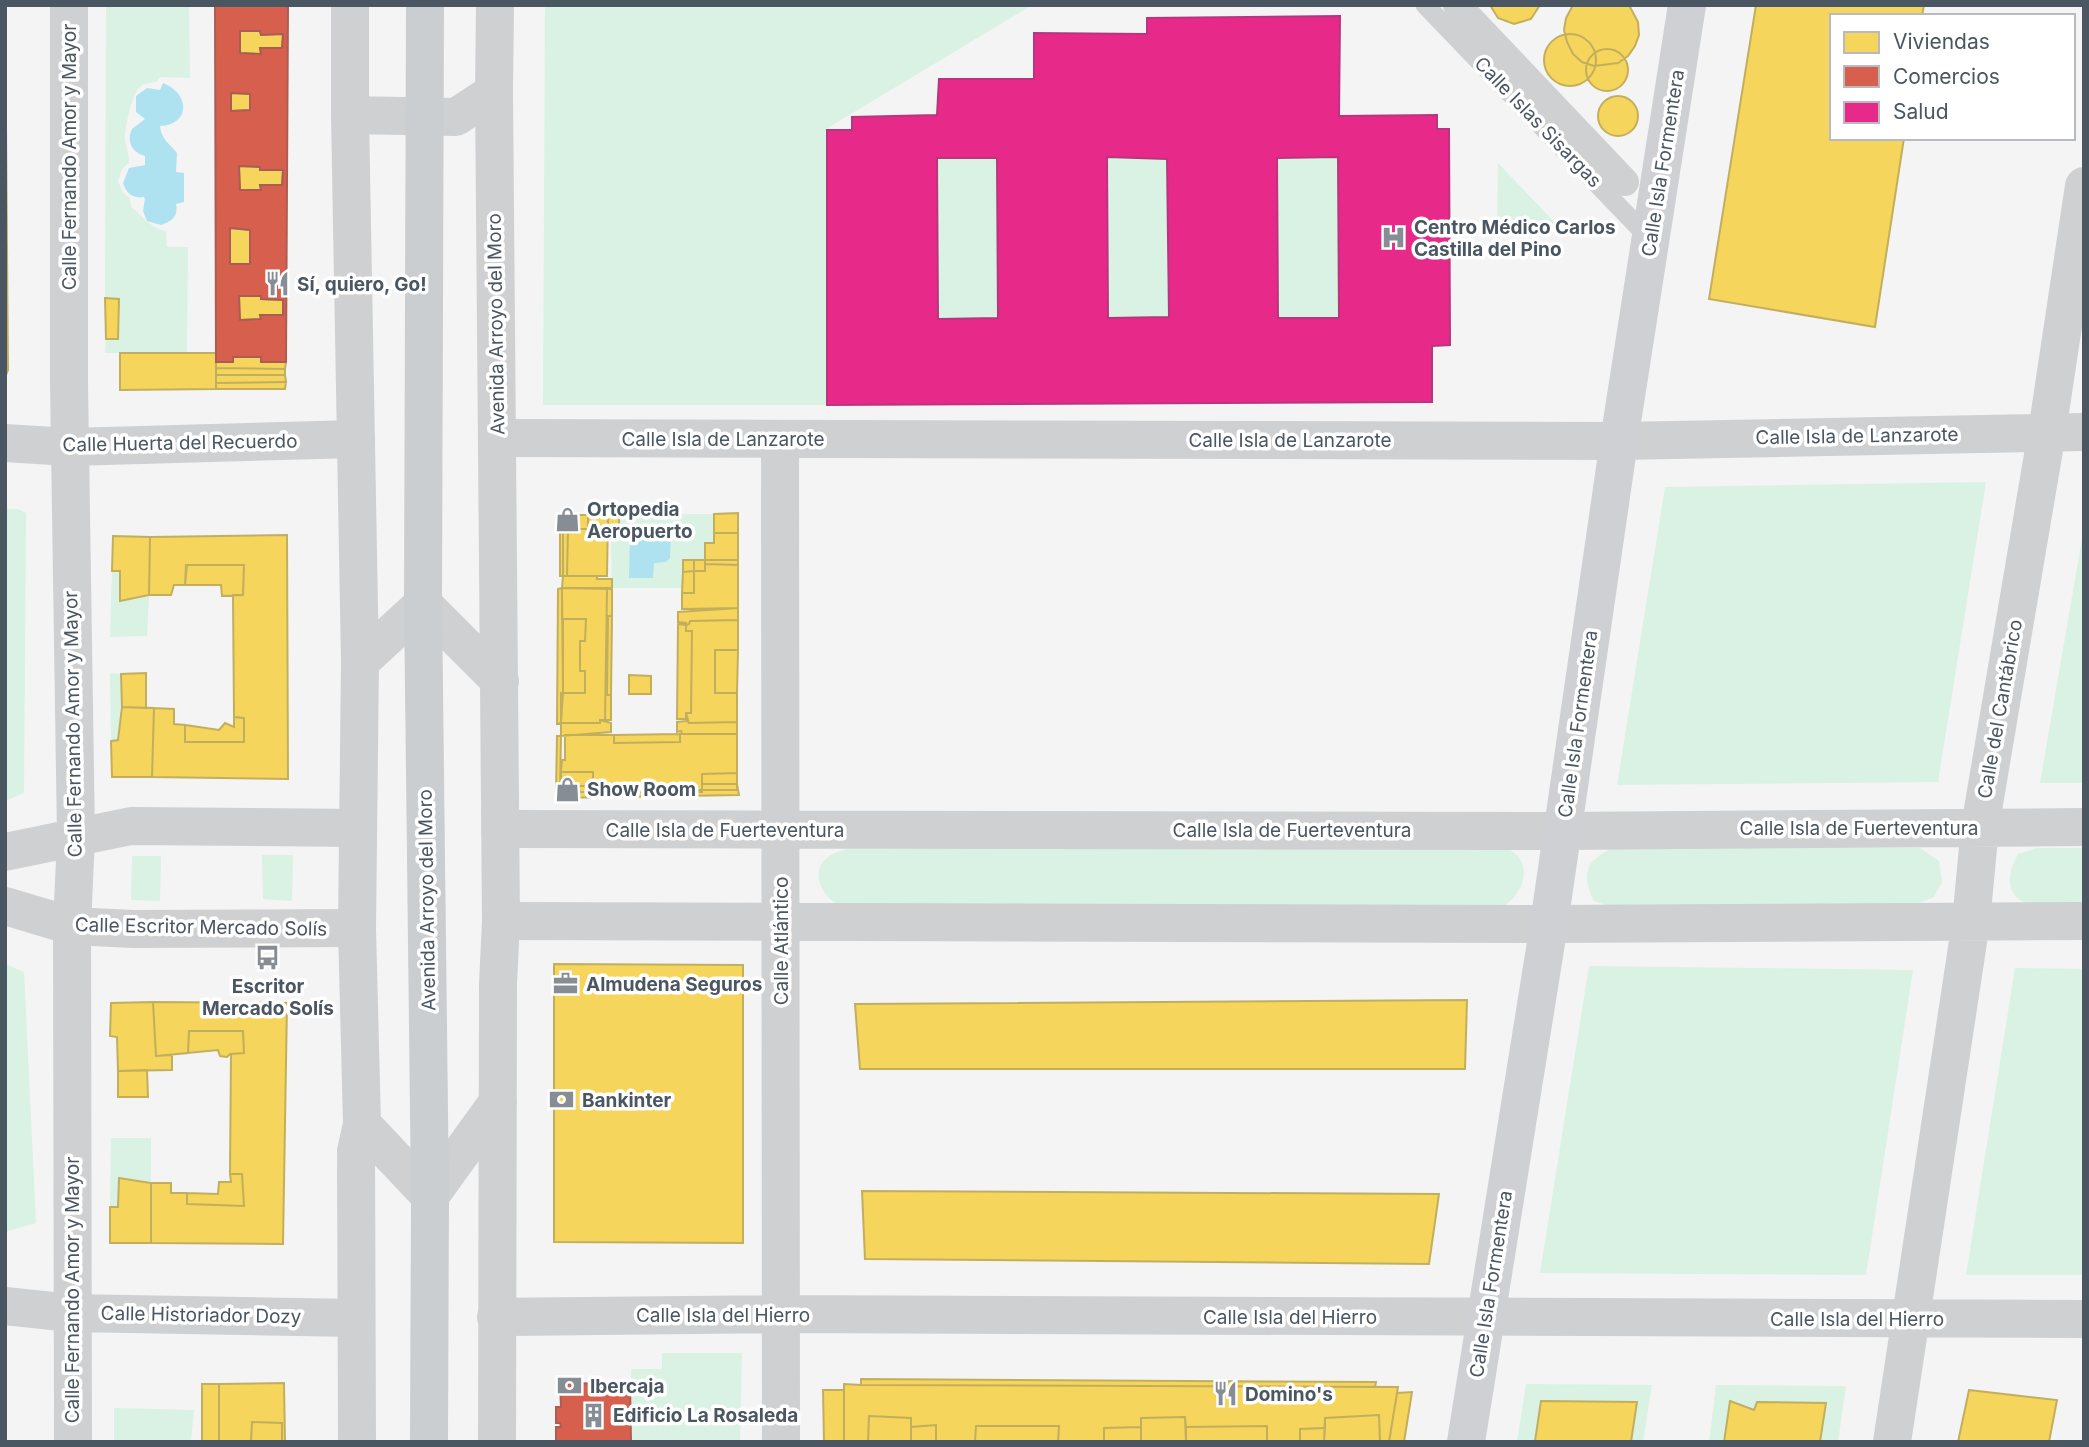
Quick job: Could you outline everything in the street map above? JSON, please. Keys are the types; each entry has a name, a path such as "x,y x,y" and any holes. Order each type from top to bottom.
{"main road":[{"name":"Avenida Arroyo del Moro","path":"425,5 423,604 430,1196 429,1442"},
{"name":"Calle Isla Formentera","path":"1466,1442 1549,924 1619,441 1687,5"}],"street":[{"name":"Calle Fernando Amor y Mayor","path":"69,5 70,447 76,837 72,926 73,1442"},
{"path":"351,5 350,115 360,662 358,928 362,1124 356,1151 357,1442"},
{"name":"Avenida Arroyo del Moro","path":"495,5 501,921 498,984 497,1442"},
{"name":"Calle Islas Sisargas","path":"1457,5 1625,182"},
{"path":"350,115 456,117 494,92"},
{"name":"Calle del Cantábrico","path":"1892,1442 1971,922 1980,827 2084,186"},
{"name":"Calle Isla de Lanzarote","path":"497,438 1619,441 2084,432"},
{"name":"Calle Huerta del Recuerdo","path":"5,443 70,447 356,439"},
{"name":"Calle Atlántico","path":"780,439 781,1442"},
{"path":"360,662 423,604 499,681"},
{"path":"5,852 131,826 358,828"},
{"name":"Calle Isla de Fuerteventura","path":"500,829 1562,831 2084,827"},
{"name":"Calle Escritor Mercado Solís","path":"5,906 72,926 133,929 358,928"},
{"path":"501,921 1549,924 2084,921"},
{"path":"362,1124 430,1196 498,1102"},
{"name":"Calle Historiador Dozy","path":"5,1306 71,1312 356,1318"},
{"name":"Calle Isla del Hierro","path":"496,1317 782,1314 2084,1319"}],"lane":[{"name":"Calle Islas Sisargas","path":"1425,5 1651,239"}],"green space":[{"path":"106,5 189,5 190,78 160,77 156,82 143,85 137,91 131,104 126,129 129,163 122,169 118,181 123,193 130,198 131,207 150,224 166,231 167,247 188,247 187,353 105,353 106,339 118,338 119,299 105,298"},
{"path":"545,5 1032,5 826,129 827,405 543,405"},
{"path":"1107,157 1167,159 1169,317 1108,318"},
{"path":"1338,157 1339,318 1278,318 1277,158"},
{"path":"937,158 997,158 998,318 938,319"},
{"path":"1498,163 1563,231 1497,231"},
{"path":"1986,482 1938,782 1617,785 1665,487"},
{"path":"5,509 18,509 26,513 24,793 5,801"},
{"path":"619,514 714,514 714,543 705,543 705,560 683,560 683,588 612,588 611,537 608,537 608,533 619,533"},
{"path":"2084,527 2084,783 2040,783"},
{"path":"112,571 120,571 120,601 149,595 147,636 110,637"},
{"path":"110,673 121,674 122,707 118,740 111,741"},
{"path":"1615,847 1920,848 1939,861 1942,882 1934,897 1913,905 1612,907 1594,901 1587,874 1598,856"},
{"path":"1506,848 1516,854 1524,870 1516,895 1501,907 839,906 819,882 821,866 826,859 847,849"},
{"path":"2037,848 2084,848 2084,907 2033,905 2014,895 2010,875 2018,854"},
{"path":"262,855 293,855 292,901 263,899"},
{"path":"132,856 161,856 160,901 131,900"},
{"path":"5,964 24,972 36,1223 5,1232"},
{"path":"1589,966 1913,970 1866,1275 1540,1273"},
{"path":"2015,968 2084,969 2084,1275 1966,1275"},
{"path":"111,1138 151,1138 151,1183 120,1178 118,1207 110,1207"},
{"path":"662,1353 742,1353 740,1442 631,1442 631,1369 662,1369"},
{"path":"1526,1384 1652,1385 1643,1442 1631,1442 1637,1402 1542,1401 1535,1442 1517,1442"},
{"path":"1716,1385 1846,1386 1838,1442 1820,1442 1826,1403 1757,1402 1754,1410 1731,1402 1724,1442 1709,1442"},
{"path":"114,1408 194,1410 191,1442 114,1442"}],"water":[{"path":"163,83 179,94 182,101 182,115 170,124 160,126 164,138 177,153 176,172 184,173 184,202 176,204 173,218 161,225 147,221 143,211 144,197 130,194 123,183 129,168 145,165 145,156 137,152 130,142 132,129 145,119 136,112 136,96 147,88 160,90"},
{"path":"630,533 671,534 670,558 666,562 654,563 653,578 629,578"}],"building: Viviendas":[{"path":"5,5 8,370 5,377"},
{"path":"1490,5 1540,5 1531,19 1514,24 1498,18"},
{"path":"1573,5 1629,5 1638,22 1639,35 1628,56 1618,63 1594,66 1582,62 1573,54 1564,30 1566,18"},
{"path":"1756,5 1924,5 1922,14 1830,14 1830,140 1904,140 1875,327 1709,299"},
{"path":"240,31 260,31 261,35 283,34 282,48 260,48 261,54 240,53"},
{"path":"1570,34 1580,36 1588,42 1594,50 1594,70 1588,78 1580,84 1570,86 1560,84 1552,78 1546,70 1544,60 1546,50 1552,42 1560,36"},
{"path":"1607,49 1622,55 1628,70 1622,85 1607,91 1592,85 1586,70 1592,55"},
{"path":"231,93 250,94 250,110 231,111"},
{"path":"1618,96 1626,97 1632,102 1637,108 1637,124 1632,130 1626,135 1618,136 1610,135 1604,130 1599,124 1598,116 1599,108 1604,102 1610,97"},
{"path":"239,166 283,170 282,185 260,185 261,190 240,190"},
{"path":"230,228 250,230 250,264 230,264"},
{"path":"239,296 283,300 283,315 260,315 261,319 240,320"},
{"path":"105,298 119,299 118,339 106,339"},
{"path":"120,353 216,353 216,389 120,390"},
{"path":"233,357 261,357 261,362 286,362 285,369 216,368 216,362 233,362"},
{"path":"216,368 285,369 285,375 216,375"},
{"path":"216,375 285,375 286,382 216,383"},
{"path":"286,382 285,389 216,389 216,383"},
{"path":"738,513 738,533 714,533 714,514"},
{"path":"608,514 607,576 567,576 568,529 588,529 588,515"},
{"path":"608,514 619,514 619,533 608,533"},
{"path":"560,515 563,515 563,576 560,576"},
{"path":"563,515 588,515 588,529 568,529 567,576 563,576"},
{"path":"714,533 738,533 738,560 705,560 705,543 714,543"},
{"path":"287,535 288,779 152,777 154,708 174,709 174,724 185,725 185,742 244,742 244,718 234,717 233,595 243,595 244,565 186,565 185,585 174,585 171,595 149,595 150,537"},
{"path":"113,536 150,537 149,595 120,601 120,571 112,571"},
{"path":"683,560 694,560 694,571 683,572"},
{"path":"694,560 705,560 705,571 694,571"},
{"path":"705,560 738,560 738,565 705,564"},
{"path":"705,564 738,565 738,608 682,609 682,593 694,593 694,571 705,571"},
{"path":"187,565 244,565 243,595 222,596 221,585 185,585"},
{"path":"694,571 694,593 682,593 683,572"},
{"path":"563,576 612,579 612,588 562,588"},
{"path":"562,588 612,589 607,589 605,720 600,720 600,723 561,723 561,693 585,693 585,671 580,671 580,641 585,641 586,619 562,619"},
{"path":"562,588 563,693 561,723 557,724 558,589"},
{"path":"607,589 612,589 612,616 608,616 607,695 611,695 611,720 605,720"},
{"path":"738,608 738,620 690,621 686,625 678,622 678,612"},
{"path":"608,616 612,616 611,695 607,695"},
{"path":"563,619 586,619 585,641 580,641 580,671 585,671 585,693 563,693"},
{"path":"738,620 738,650 715,650 715,693 737,693 737,722 689,723 686,713 691,713 692,631 686,631 686,625 690,621"},
{"path":"678,624 686,625 686,631 692,631 691,713 686,713 686,719 677,719"},
{"path":"715,650 738,650 737,693 715,693"},
{"path":"146,673 146,708 122,707 121,674"},
{"path":"629,675 651,676 651,694 629,694"},
{"path":"122,707 154,708 152,777 112,777 111,741 118,740"},
{"path":"234,717 244,718 244,742 185,742 185,725 219,730 225,723 234,727"},
{"path":"686,719 689,723 737,722 737,734 677,732 677,722 687,721"},
{"path":"600,720 611,723 611,732 561,736 561,723 600,723"},
{"path":"680,734 737,734 737,773 702,774 702,790 679,790 679,785 633,785 617,786 617,791 593,792 593,772 561,772 562,760 565,760 565,735 614,735 614,743 680,742"},
{"path":"680,734 680,742 614,743 614,735"},
{"path":"557,736 561,736 560,792 556,792"},
{"path":"561,772 593,772 593,786 561,786"},
{"path":"737,773 737,784 702,784 702,774"},
{"path":"702,784 737,784 737,790 702,790"},
{"path":"737,784 739,795 556,798 556,792 737,790"},
{"path":"633,785 664,785 664,791 632,791"},
{"path":"561,786 593,786 593,792 561,792"},
{"path":"554,964 743,965 743,1243 554,1242"},
{"path":"1467,1000 1465,1069 860,1069 855,1004"},
{"path":"153,1002 287,1003 283,1244 151,1243 151,1183 171,1183 171,1193 187,1193 187,1204 244,1206 242,1174 230,1174 231,1054 244,1053 243,1031 189,1031 188,1053 156,1056"},
{"path":"153,1002 156,1056 172,1055 172,1070 118,1071 117,1037 110,1036 111,1003"},
{"path":"189,1031 243,1031 244,1053 230,1054 227,1057 220,1056 218,1050 188,1053"},
{"path":"147,1070 148,1097 118,1097 118,1071"},
{"path":"230,1174 242,1174 244,1206 187,1204 187,1193 218,1194 219,1182 231,1182"},
{"path":"119,1178 151,1183 151,1243 110,1243 110,1207 118,1207"},
{"path":"862,1191 1439,1194 1429,1264 865,1259"},
{"path":"861,1379 1376,1382 1375,1387 861,1385"},
{"path":"284,1383 285,1442 282,1442 282,1423 252,1422 251,1442 219,1442 219,1384"},
{"path":"202,1384 219,1384 219,1442 202,1442"},
{"path":"844,1384 1398,1387 1389,1442 1380,1442 1379,1415 1325,1418 1325,1428 1300,1429 1300,1442 1267,1442 1267,1426 1186,1427 1185,1417 1141,1418 1141,1427 1104,1428 1104,1442 1058,1442 1059,1426 976,1426 975,1442 936,1442 936,1425 911,1427 911,1418 869,1416 868,1442 844,1442"},
{"path":"823,1390 844,1390 844,1442 824,1442"},
{"path":"1969,1390 2057,1400 2049,1442 1958,1442"},
{"path":"1412,1392 1404,1442 1389,1442 1397,1393"},
{"path":"1541,1401 1637,1402 1631,1442 1535,1441"},
{"path":"1730,1401 1754,1410 1757,1402 1826,1403 1820,1442 1724,1442"},
{"path":"1379,1415 1380,1442 1324,1442 1325,1418"},
{"path":"869,1416 911,1418 911,1442 868,1442"},
{"path":"1185,1417 1186,1442 1141,1442 1141,1418"},
{"path":"252,1422 282,1423 282,1442 251,1442"},
{"path":"936,1425 936,1442 911,1442 911,1427"},
{"path":"976,1426 1059,1426 1058,1442 975,1442"},
{"path":"1267,1426 1267,1442 1186,1442 1186,1427"},
{"path":"1141,1427 1141,1442 1104,1442 1104,1428"},
{"path":"1325,1428 1324,1442 1300,1442 1300,1429"}],"building: Comercios":[{"path":"215,5 288,5 286,362 261,362 261,357 233,357 233,362 216,362","holes":["240,31 260,31 261,35 283,34 282,48 260,48 261,54 240,53","231,93 250,94 250,110 231,111","239,166 283,170 282,185 260,185 261,190 240,190","230,228 250,230 250,264 230,264","239,296 283,300 283,315 260,315 261,319 240,320"]},
{"name":"Edificio La Rosaleda","path":"560,1383 630,1384 631,1442 556,1442 556,1427 561,1427 560,1423 556,1423 556,1407 561,1407"}],"building: Salud":[{"name":"Centro Médico Carlos Castilla del Pino","path":"1340,16 1339,116 1437,115 1437,129 1449,129 1450,345 1432,346 1432,402 827,405 827,130 852,130 852,117 937,115 939,79 1034,79 1034,33 1147,34 1147,18","holes":["1107,157 1167,159 1169,317 1108,318","1338,157 1339,318 1278,318 1277,158","937,158 997,158 998,318 938,319"]}],"place":[{"name":"Centro Médico Carlos Castilla del Pino","path":"1394,238"},
{"name":"Sí, quiero, Go!","path":"277,284"},
{"name":"Ortopedia Aeropuerto","path":"567,520"},
{"name":"Show Room","path":"567,789"},
{"name":"Escritor Mercado Solís","path":"268,958"},
{"name":"Almudena Seguros","path":"566,984"},
{"name":"Bankinter","path":"562,1100"},
{"name":"Ibercaja","path":"570,1386"},
{"name":"Domino's","path":"1225,1394"},
{"name":"Edificio La Rosaleda","path":"593,1415"}]}
